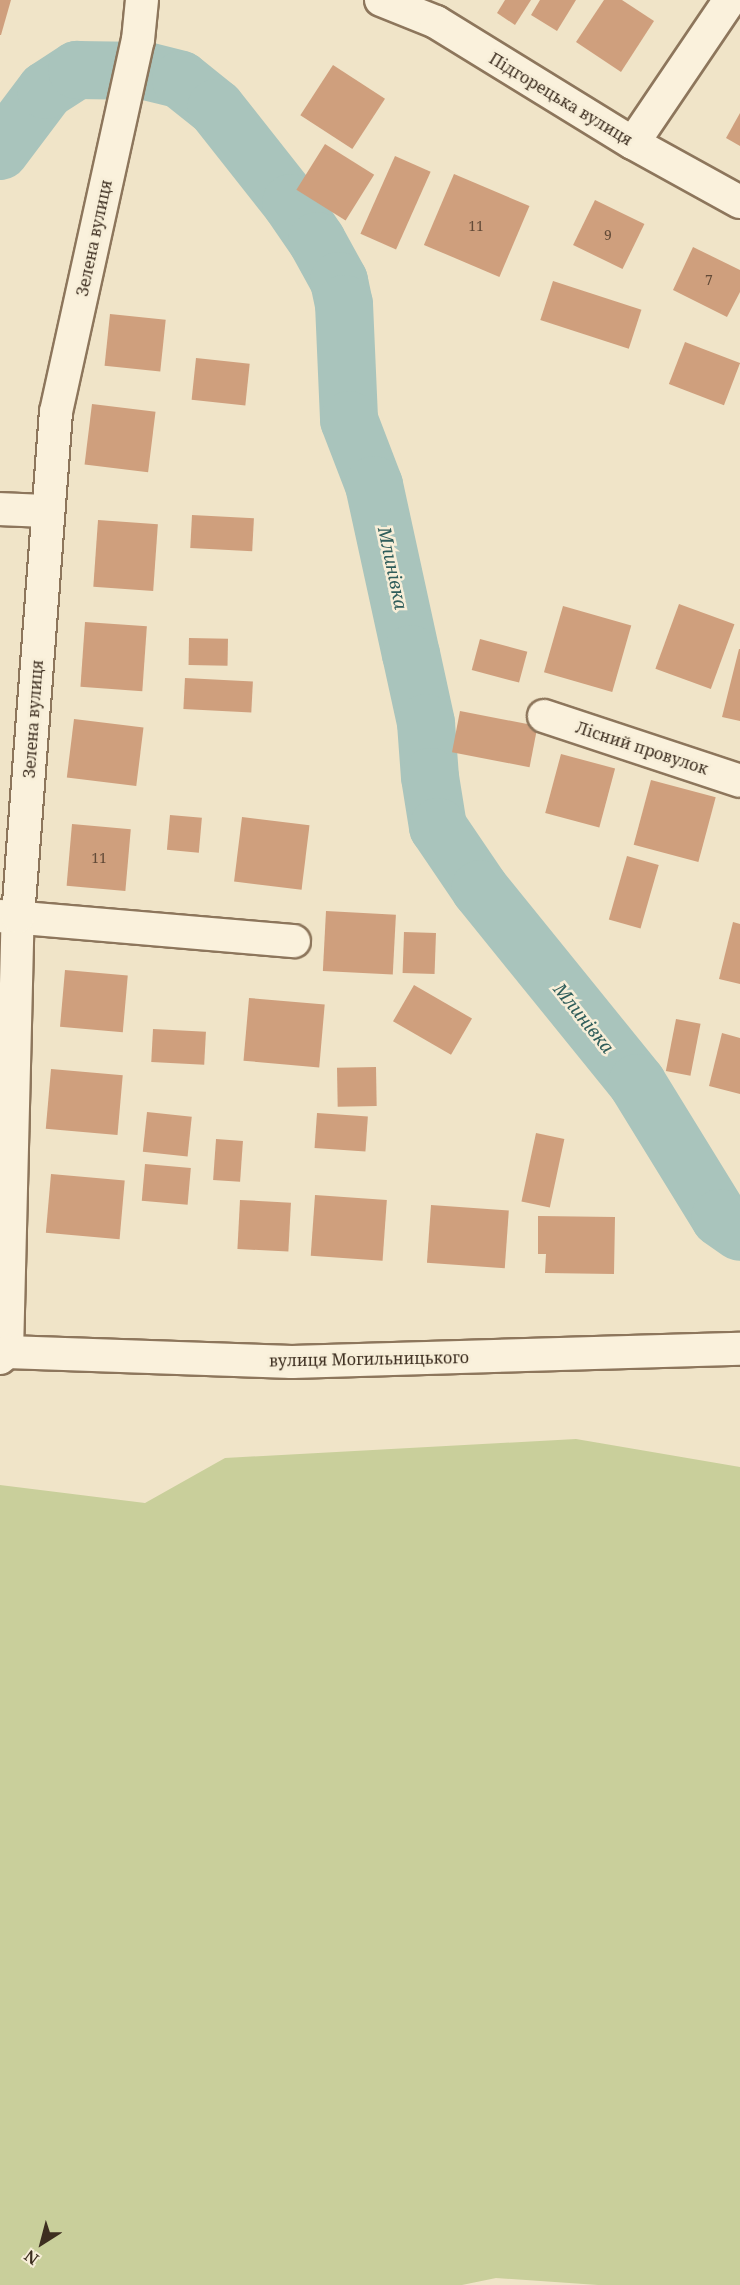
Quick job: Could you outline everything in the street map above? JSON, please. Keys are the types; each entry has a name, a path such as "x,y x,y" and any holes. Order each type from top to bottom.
{"street":[{"name":"Зелена вулиця","path":"4,1355 9,916 56,412 138,40 142,0"},
{"name":"Підгорецька вулиця","path":"381,0 436,22 633,143 740,202"},
{"path":"633,143 730,0"},
{"path":"0,509 48,511"},
{"name":"Лісний провулок","path":"544,716 740,781"},
{"path":"9,916 294,941"},
{"name":"вулиця Могильницького","path":"4,1355 291,1362 740,1349"}],"green space":[{"path":"576,1439 740,1467 740,2285 598,2285 496,2278 462,2285 0,2285 0,1485 145,1503 225,1458"}],"building":[{"path":"0,0 11,0 1,35 0,35"},
{"path":"505,0 531,0 515,25 497,13"},
{"path":"540,0 576,0 557,31 531,15"},
{"path":"604,0 622,0 654,21 621,72 576,42"},
{"path":"333,65 385,99 352,149 300,115"},
{"path":"740,113 740,146 726,138"},
{"path":"325,144 374,175 346,221 296,190"},
{"path":"395,156 431,172 396,250 360,234"},
{"path":"454,174 529,206 499,277 424,245"},
{"path":"595,200 644,224 623,269 573,245"},
{"path":"693,247 740,270 740,292 727,317 673,290"},
{"path":"553,281 641,310 629,349 540,320"},
{"path":"110,314 166,320 160,372 105,366"},
{"path":"685,342 740,363 724,405 669,384"},
{"path":"196,358 250,364 245,405 192,400"},
{"path":"92,404 156,412 148,472 85,465"},
{"path":"192,515 254,518 252,551 190,548"},
{"path":"98,520 158,524 153,591 93,587"},
{"path":"679,604 734,624 711,689 655,669"},
{"path":"563,606 631,626 612,692 544,672"},
{"path":"85,622 147,626 142,691 80,687"},
{"path":"189,638 228,639 228,666 189,665"},
{"path":"480,639 527,652 519,683 472,670"},
{"path":"740,649 740,721 722,717"},
{"path":"185,678 253,682 251,713 183,709"},
{"path":"460,711 538,726 530,767 452,752"},
{"path":"74,719 143,728 136,786 67,778"},
{"path":"561,754 615,768 599,827 545,813"},
{"path":"651,780 716,797 698,862 634,845"},
{"path":"170,815 202,818 199,853 167,850"},
{"path":"242,817 309,825 302,890 234,882"},
{"path":"72,824 131,829 125,891 67,886"},
{"path":"627,856 659,865 641,929 609,919"},
{"path":"326,911 396,915 393,975 323,971"},
{"path":"733,922 740,924 740,984 719,979"},
{"path":"404,932 436,933 435,974 403,973"},
{"path":"65,970 128,975 123,1032 60,1027"},
{"path":"414,985 472,1018 451,1055 393,1021"},
{"path":"249,998 325,1005 319,1067 244,1061"},
{"path":"676,1019 701,1024 690,1076 666,1071"},
{"path":"153,1029 206,1032 204,1065 151,1062"},
{"path":"722,1033 740,1038 740,1094 709,1086"},
{"path":"376,1067 377,1106 338,1107 337,1068"},
{"path":"51,1069 123,1075 117,1135 46,1129"},
{"path":"147,1112 192,1117 188,1156 143,1152"},
{"path":"317,1113 368,1117 365,1151 315,1148"},
{"path":"536,1133 564,1139 550,1207 521,1201"},
{"path":"216,1139 243,1141 240,1182 213,1180"},
{"path":"145,1164 191,1168 188,1205 142,1201"},
{"path":"51,1174 125,1180 120,1239 46,1233"},
{"path":"315,1195 387,1200 383,1261 311,1256"},
{"path":"240,1200 291,1203 288,1252 237,1249"},
{"path":"431,1205 509,1210 505,1268 427,1263"},
{"path":"538,1216 615,1217 614,1274 545,1273 546,1254 538,1254"}],"waterway":[{"name":"Млинівка","path":"0,151 46,90 77,70 146,71 181,80 216,108 291,203 317,241 339,281 344,304 349,420 374,485 411,654 426,723 430,777 438,827 480,889 637,1083 720,1218 740,1232"}]}
